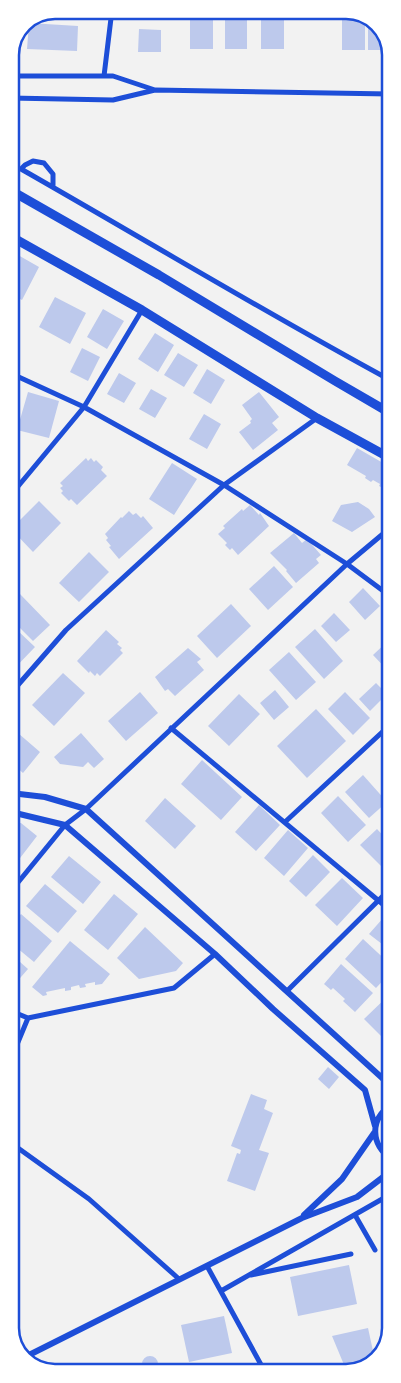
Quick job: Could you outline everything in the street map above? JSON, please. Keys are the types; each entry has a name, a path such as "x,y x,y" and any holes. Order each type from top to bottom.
{"highway":[{"path":"19,195 159,275 382,408"},
{"path":"19,241 142,310 317,418 382,454"}],"street":[{"path":"104,76 111,19"},
{"path":"19,76 113,76 155,90"},
{"path":"19,98 113,100 155,90 382,94"},
{"path":"53,187 53,174 44,163 33,160 25,164 21,169 302,332 382,376"},
{"path":"19,485 84,407 142,310"},
{"path":"19,376 84,407 224,485 347,564 382,590"},
{"path":"19,683 66,630 224,485 317,418"},
{"path":"19,882 66,825 86,809 347,564 382,535"},
{"path":"171,728 382,903"},
{"path":"285,822 382,731"},
{"path":"19,794 45,797 86,809 382,1078"},
{"path":"19,814 66,825 216,954 273,1009 365,1090 375,1126"},
{"path":"287,991 382,896"},
{"path":"19,1014 28,1018 174,988 216,954"},
{"path":"19,1040 28,1018"},
{"path":"382,1112 375,1126 374,1133 379,1148 382,1150"},
{"path":"302,1218 342,1179 374,1133"},
{"path":"19,1149 89,1199 179,1279"},
{"path":"30,1354 302,1218 357,1197 382,1178"},
{"path":"221,1291 382,1199"},
{"path":"354,1215 375,1250"},
{"path":"245,1277 351,1254"},
{"path":"207,1266 261,1364"}],"building":[{"path":"190,19 213,19 213,49 190,49"},
{"path":"225,19 247,19 247,49 225,49"},
{"path":"261,19 284,19 284,49 261,49"},
{"path":"342,19 353,19 365,25 365,50 342,50"},
{"path":"38,24 78,26 77,51 27,49 28,30"},
{"path":"368,27 377,37 382,48 382,50 368,50"},
{"path":"139,29 161,30 161,52 138,52"},
{"path":"19,256 39,267 22,300 19,298"},
{"path":"55,297 86,313 70,344 39,327"},
{"path":"103,309 124,321 107,349 87,337"},
{"path":"155,333 174,345 158,372 138,359"},
{"path":"82,348 100,357 88,381 70,372"},
{"path":"178,353 198,365 184,387 164,375"},
{"path":"207,369 225,380 211,404 193,393"},
{"path":"119,373 136,383 124,403 107,394"},
{"path":"151,389 167,398 155,418 139,409"},
{"path":"28,392 59,401 49,438 19,430 19,423"},
{"path":"259,392 279,417 272,423 278,430 253,450 239,432 251,423 252,419 242,405"},
{"path":"204,414 221,424 207,449 189,439"},
{"path":"357,448 382,462 382,488 379,486 380,484 373,480 371,482 365,478 366,476 347,465"},
{"path":"86,458 88,461 91,458 94,462 96,460 103,467 101,470 107,476 77,505 71,499 69,501 61,493 63,491 60,488 63,486 60,483"},
{"path":"172,463 197,479 174,515 149,499"},
{"path":"39,501 61,523 33,552 19,537 19,521"},
{"path":"358,502 369,509 375,517 352,532 332,521 341,505"},
{"path":"250,505 259,515 260,513 269,526 238,555 232,548 230,550 225,545 227,543 218,534 225,528 223,526 242,509 243,511"},
{"path":"129,511 133,515 136,513 141,518 143,516 153,528 119,559 109,547 111,546 106,540 108,538 105,534"},
{"path":"294,533 302,543 307,539 321,555 316,559 319,563 296,583 287,570 270,553"},
{"path":"89,552 109,572 79,602 59,583"},
{"path":"274,566 293,587 268,610 249,589"},
{"path":"363,588 380,606 365,620 349,602"},
{"path":"19,595 50,625 33,641 19,627"},
{"path":"231,604 251,626 217,658 197,636"},
{"path":"334,613 350,630 336,642 321,626"},
{"path":"315,629 343,661 324,679 295,647"},
{"path":"106,630 119,642 117,644 122,648 120,650 123,653 100,676 97,673 95,676 90,671 89,673 77,661"},
{"path":"19,632 35,647 19,664"},
{"path":"382,647 382,664 373,655"},
{"path":"188,648 201,659 197,662 204,670 175,696 168,689 165,691 155,677"},
{"path":"289,652 316,682 296,700 269,670"},
{"path":"63,673 85,693 54,726 32,705"},
{"path":"376,683 382,689 382,699 370,711 359,699"},
{"path":"275,690 289,707 274,720 260,703"},
{"path":"140,692 158,713 126,741 108,721"},
{"path":"345,692 370,718 353,735 328,709"},
{"path":"239,694 260,714 229,746 208,726"},
{"path":"316,709 346,741 307,778 277,746"},
{"path":"81,733 104,759 94,768 88,762 83,767 60,764 54,757"},
{"path":"19,734 40,752 23,773 19,770"},
{"path":"202,760 242,797 221,820 181,784"},
{"path":"363,775 382,796 382,806 369,818 345,792"},
{"path":"338,796 366,825 348,842 321,813"},
{"path":"165,798 196,826 175,849 145,821"},
{"path":"259,805 280,825 256,851 235,832"},
{"path":"19,823 37,836 19,859"},
{"path":"377,829 382,834 382,867 360,845"},
{"path":"288,830 308,848 284,876 264,858"},
{"path":"313,855 330,872 306,897 289,881"},
{"path":"69,856 101,882 83,904 51,877"},
{"path":"342,878 363,898 337,926 315,905"},
{"path":"45,884 77,911 58,933 26,906"},
{"path":"114,894 138,914 108,950 84,930"},
{"path":"21,914 52,941 34,962 19,950 19,916"},
{"path":"382,919 382,944 369,934"},
{"path":"145,927 183,963 176,971 139,979 117,958"},
{"path":"363,939 382,957 382,982 376,988 345,959"},
{"path":"70,941 110,974 102,984 95,985 95,982 85,984 86,987 80,988 79,985 71,987 71,990 65,991 65,988 46,992 47,995 43,996 32,987"},
{"path":"19,961 28,969 19,979"},
{"path":"341,964 373,993 355,1012 333,988 331,990 324,984"},
{"path":"382,1002 382,1037 364,1019"},
{"path":"328,1067 339,1077 329,1089 318,1079"},
{"path":"251,1094 267,1100 264,1109 273,1113 259,1150 269,1153 255,1191 227,1181 237,1153 240,1154 241,1150 231,1146"},
{"path":"349,1265 357,1304 298,1316 290,1277"},
{"path":"224,1316 232,1353 189,1362 181,1325"},
{"path":"368,1328 373,1352 358,1362 344,1364 332,1336"},
{"path":"147,1356 153,1356 158,1361 158,1364 142,1364 142,1361"}]}
